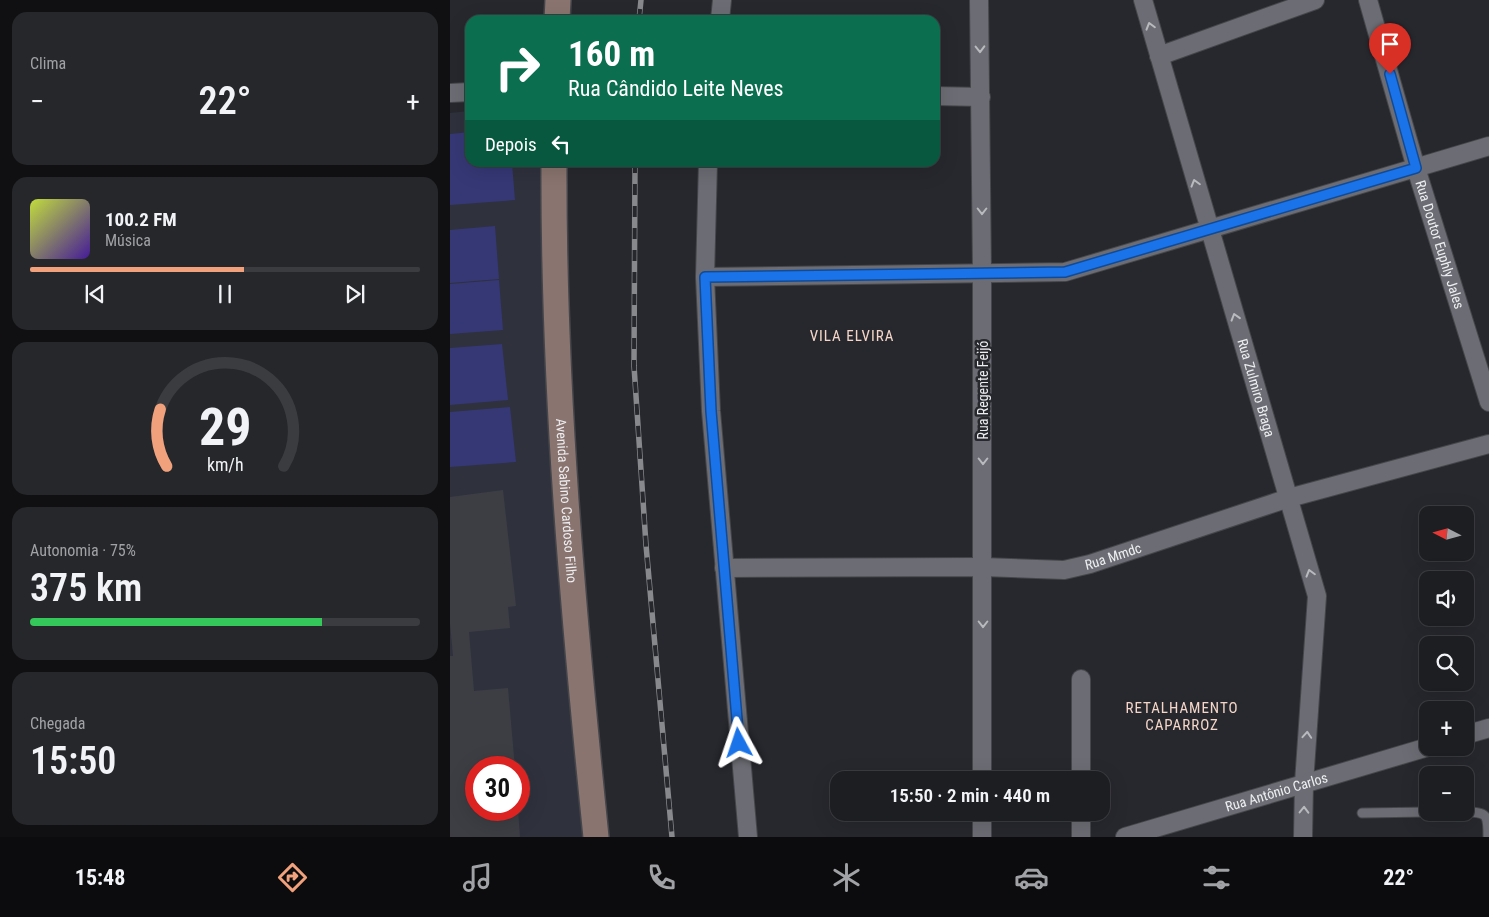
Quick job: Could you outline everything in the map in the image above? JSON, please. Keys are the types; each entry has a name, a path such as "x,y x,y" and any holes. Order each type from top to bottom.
{"main road":[{"path":"557,15 558,0"},
{"name":"Avenida Sabino Cardoso Filho","path":"554,167 559,395 578,662 596,837"}],"street":[{"path":"720,15 722,0"},
{"name":"Rua Regente Feijó","path":"979,0 982,273 982,771"},
{"name":"Rua Zulmiro Braga","path":"1143,0 1317,596 1304,783 1304,837"},
{"path":"1159,56 1315,0"},
{"name":"Rua Doutor Euphly Jales","path":"1368,0 1416,168 1489,402"},
{"path":"450,93 465,92"},
{"path":"940,96 981,97"},
{"path":"705,277 1065,272 1489,146"},
{"path":"708,167 705,277 711,411 748,837"},
{"name":"Rua Mmdc","path":"724,568 983,567 1064,570 1090,564 1289,498 1489,444"},
{"path":"1081,679 1081,771"},
{"path":"1474,732 1489,728"},
{"name":"Rua Antônio Carlos","path":"1125,837 1419,749"},
{"path":"982,821 982,837"},
{"path":"1081,821 1082,837"}],"lane":[{"path":"1362,813 1419,812"},
{"path":"1474,812 1480,812 1488,820 1488,837"}],"shaded area":[{"path":"465,112 465,167 541,167 550,395 583,837 450,837 450,113"},
{"path":"465,132 465,167 512,167 515,200 450,205 450,134"},
{"path":"495,226 499,279 450,283 450,230"},
{"path":"499,280 503,330 450,334 450,284"},
{"path":"502,344 508,400 450,405 450,348"},
{"path":"510,407 516,462 450,467 450,412"}],"building":[{"path":"503,490 516,606 508,607 510,628 469,632 474,691 508,688 514,756 465,756 465,821 519,821 520,837 450,837 450,656 453,656 450,623 450,497"}],"railway":[{"path":"640,15 641,0"},
{"path":"635,167 634,366 646,545 672,837"}],"district":[{"name":"VILA ELVIRA","path":"852,336"},
{"name":"RETALHAMENTO CAPARROZ","path":"1182,716"}],"route":[{"path":"739,743 711,411 705,277 1065,272 1416,168 1390,74"}]}
